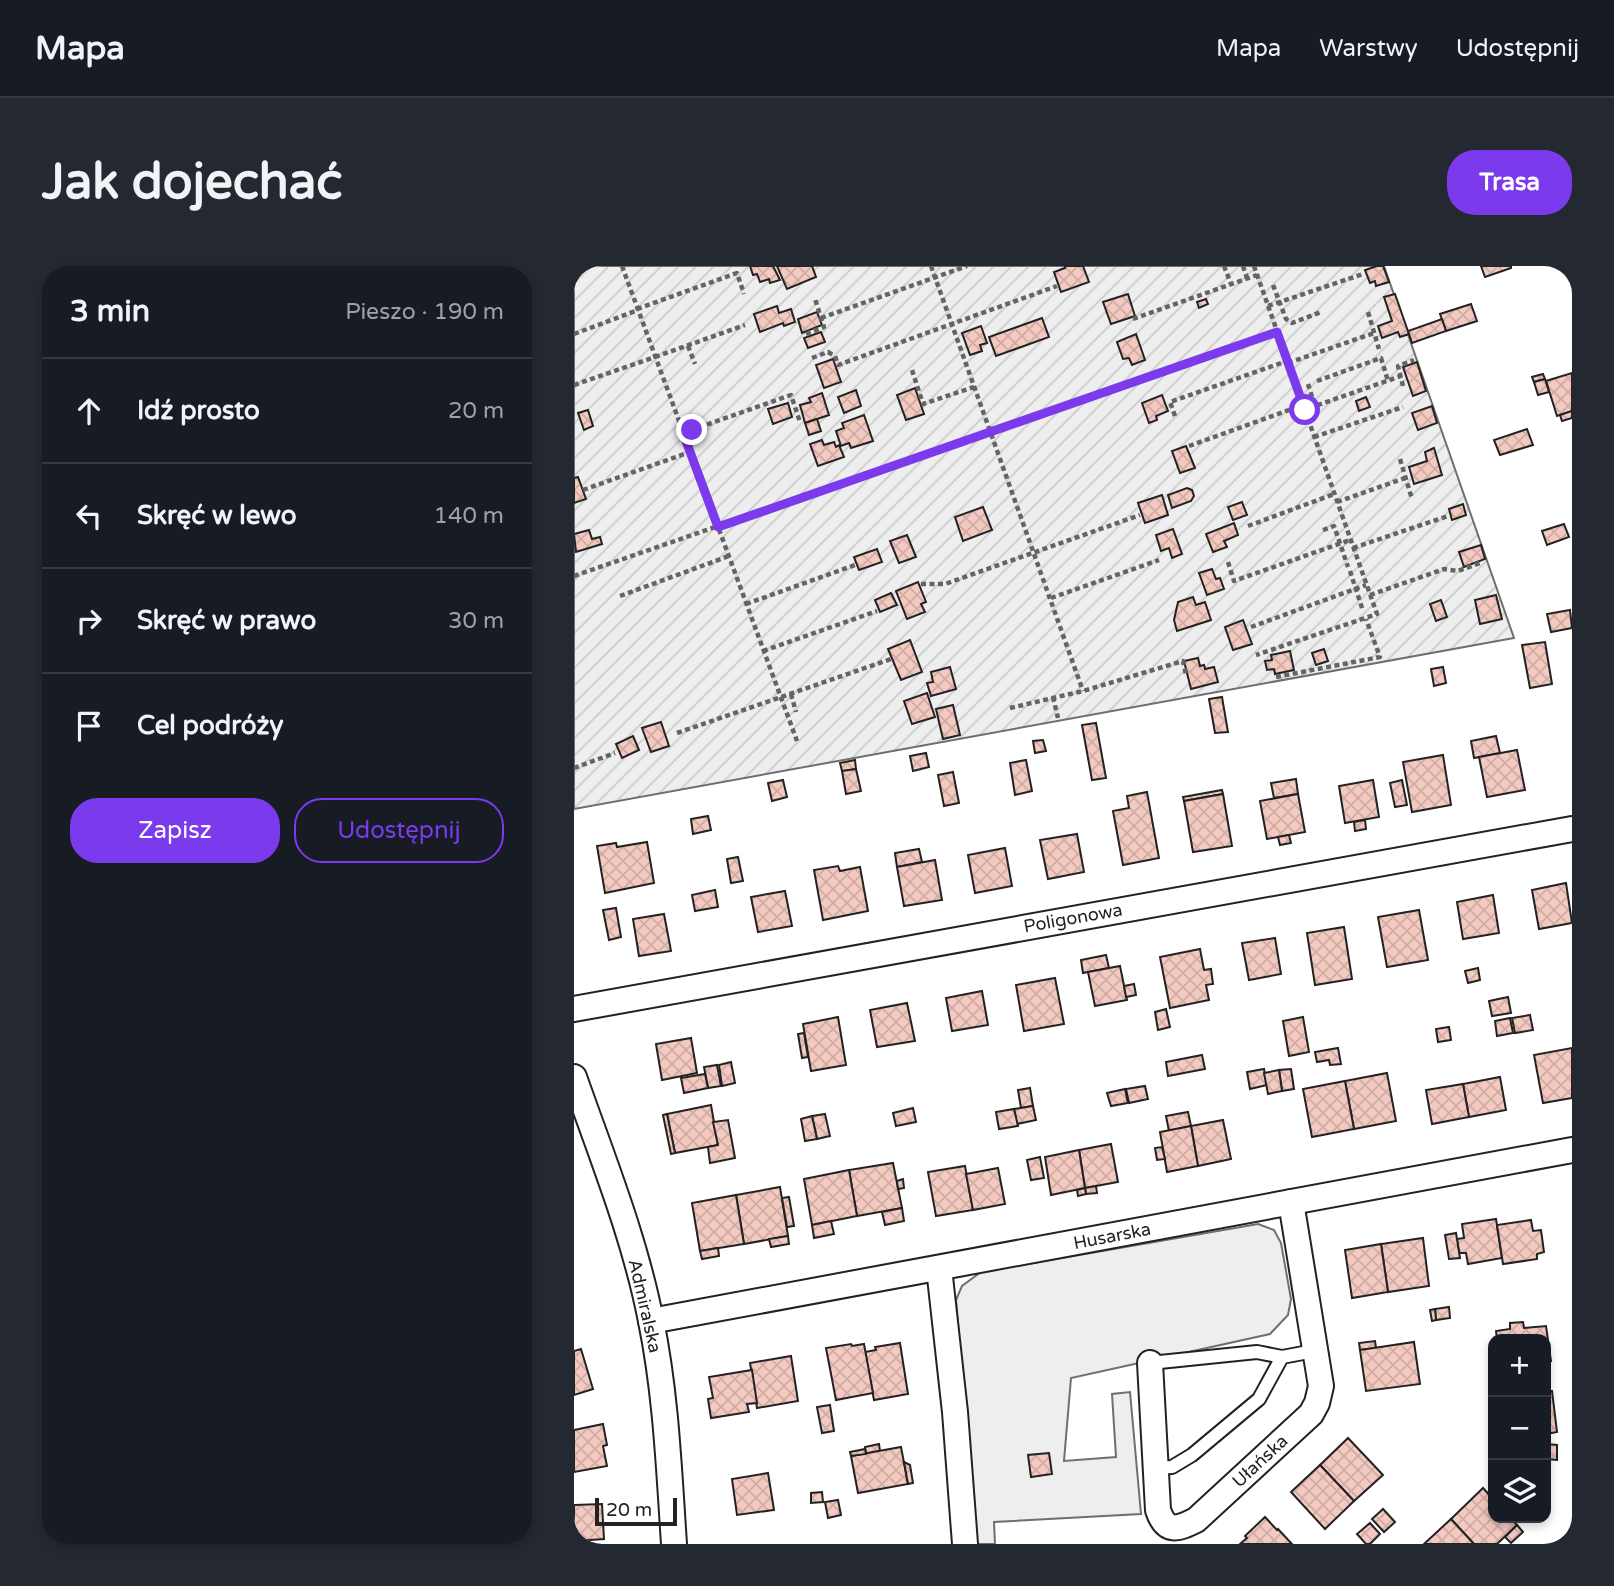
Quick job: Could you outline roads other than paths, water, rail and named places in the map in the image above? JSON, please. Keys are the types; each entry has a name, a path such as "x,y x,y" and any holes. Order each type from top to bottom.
{"street":[{"name":"Poligonowa","path":"574,1009 1572,829"},
{"name":"Admiralska","path":"574,1077 626,1231 651,1321 666,1426 674,1544"},
{"name":"Husarska","path":"651,1321 1572,1150"},
{"name":"Ułańska","path":"1150,1363 1157,1510 1161,1520 1169,1527 1179,1529 1196,1520 1311,1414 1317,1403 1321,1386 1291,1202"},
{"path":"939,1268 955,1412 965,1544"}],"lane":[{"path":"1150,1363 1257,1352 1282,1357 1314,1351"},
{"path":"1155,1468 1172,1467 1192,1455 1259,1399 1282,1357"}]}
